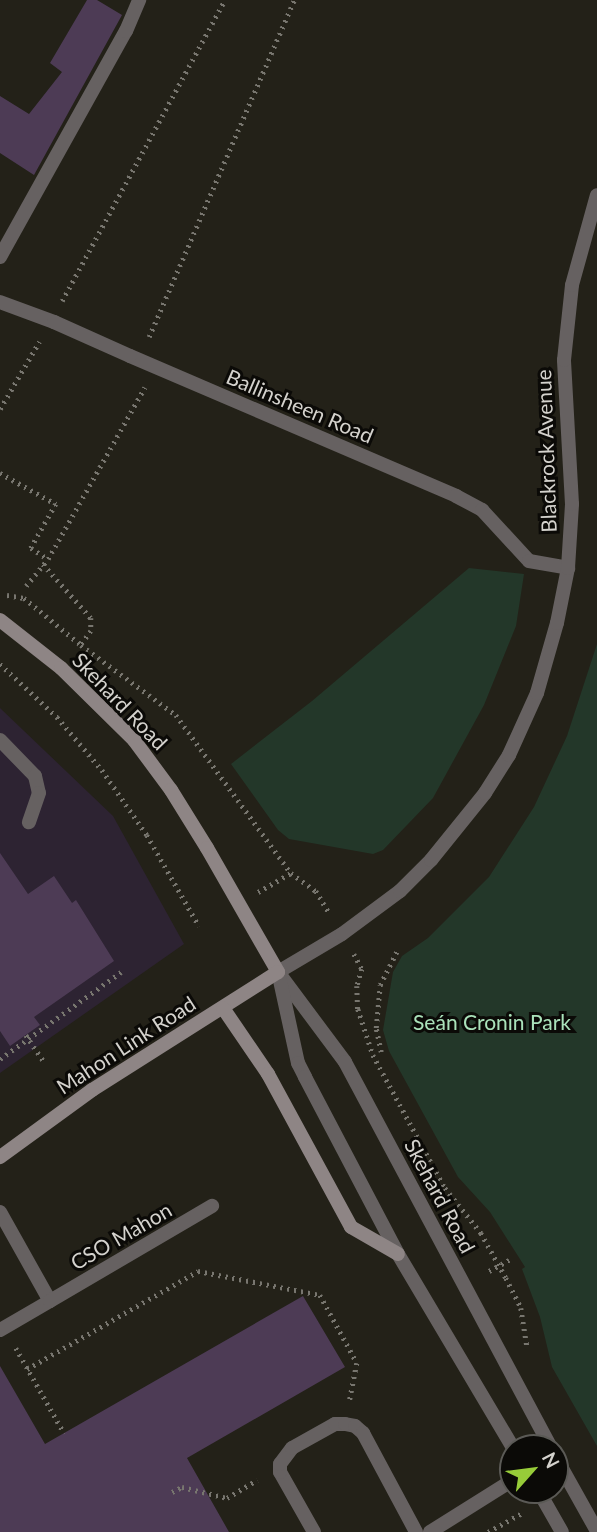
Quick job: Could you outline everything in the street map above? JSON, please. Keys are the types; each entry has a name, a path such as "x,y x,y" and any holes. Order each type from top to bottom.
{"main road":[{"name":"Skehard Road","path":"0,620 61,668 134,740 195,828 278,972"},
{"name":"Mahon Link Road","path":"0,1157 92,1090 278,972"},
{"path":"223,1008 268,1074 351,1227 398,1254"}],"street":[{"path":"0,257 126,31 139,0"},
{"name":"Blackrock Avenue","path":"278,972 342,934 400,891 431,860 479,801 509,755 537,693 557,623 568,568 572,504 564,359 572,285 597,195"},
{"name":"Ballinsheen Road","path":"0,302 54,321 137,360 456,496 482,510 529,561 568,568"},
{"path":"0,740 35,776 39,793 29,822"},
{"name":"Skehard Road","path":"278,972 298,1063 398,1254 505,1434"},
{"name":"Skehard Road","path":"278,972 345,1062 544,1434"},
{"name":"CSO Mahon","path":"0,1330 212,1206"},
{"path":"0,1212 50,1301"},
{"path":"314,1532 280,1472 280,1466 292,1448 335,1424 345,1423 363,1433 416,1532"},
{"path":"569,1481 597,1531"},
{"path":"430,1532 499,1489"},
{"path":"546,1504 562,1532"}],"path":[{"path":"59,306 225,0"},
{"path":"26,586 48,559 150,378 137,360 294,0"},
{"path":"0,409 46,330"},
{"path":"0,473 56,504 31,548 48,559"},
{"path":"43,564 91,618 90,631 81,645"},
{"path":"0,596 21,596 81,645 176,715 291,873 316,891 329,912"},
{"path":"0,664 57,717 102,770 147,835 199,926"},
{"path":"277,881 291,873"},
{"path":"381,1052 376,1028 380,985 398,949"},
{"path":"357,960 362,969 357,986 358,1009 373,1055 445,1188 491,1250 506,1278"},
{"path":"0,1059 27,1037 121,972"},
{"path":"27,1037 44,1062"},
{"path":"489,1271 509,1260"},
{"path":"27,1369 198,1271 320,1294 357,1363 345,1423"},
{"path":"8,1352 15,1347 64,1433"},
{"path":"172,1492 182,1487 227,1498 280,1466"},
{"path":"488,1532 528,1510"}],"shaded area":[{"path":"0,708 113,816 184,944 0,1073"}],"green space":[{"path":"469,568 524,574 516,626 484,705 433,798 383,850 373,854 289,839 278,830 231,764 312,701"},
{"name":"Seán Cronin Park","path":"597,644 597,1446 552,1367 540,1317 522,1269 525,1267 490,1212 458,1177 389,1051 383,1030 393,972 402,956 428,938 489,877 534,807 567,736"}],"building":[{"path":"87,0 97,0 122,15 34,175 0,153 0,96 29,114 62,72 50,63"},
{"path":"0,853 28,894 54,876 72,903 76,900 114,961 34,1017 40,1025 10,1046 0,1031"},
{"path":"303,1296 345,1367 187,1458 229,1532 0,1532 0,1366 45,1444"}]}
